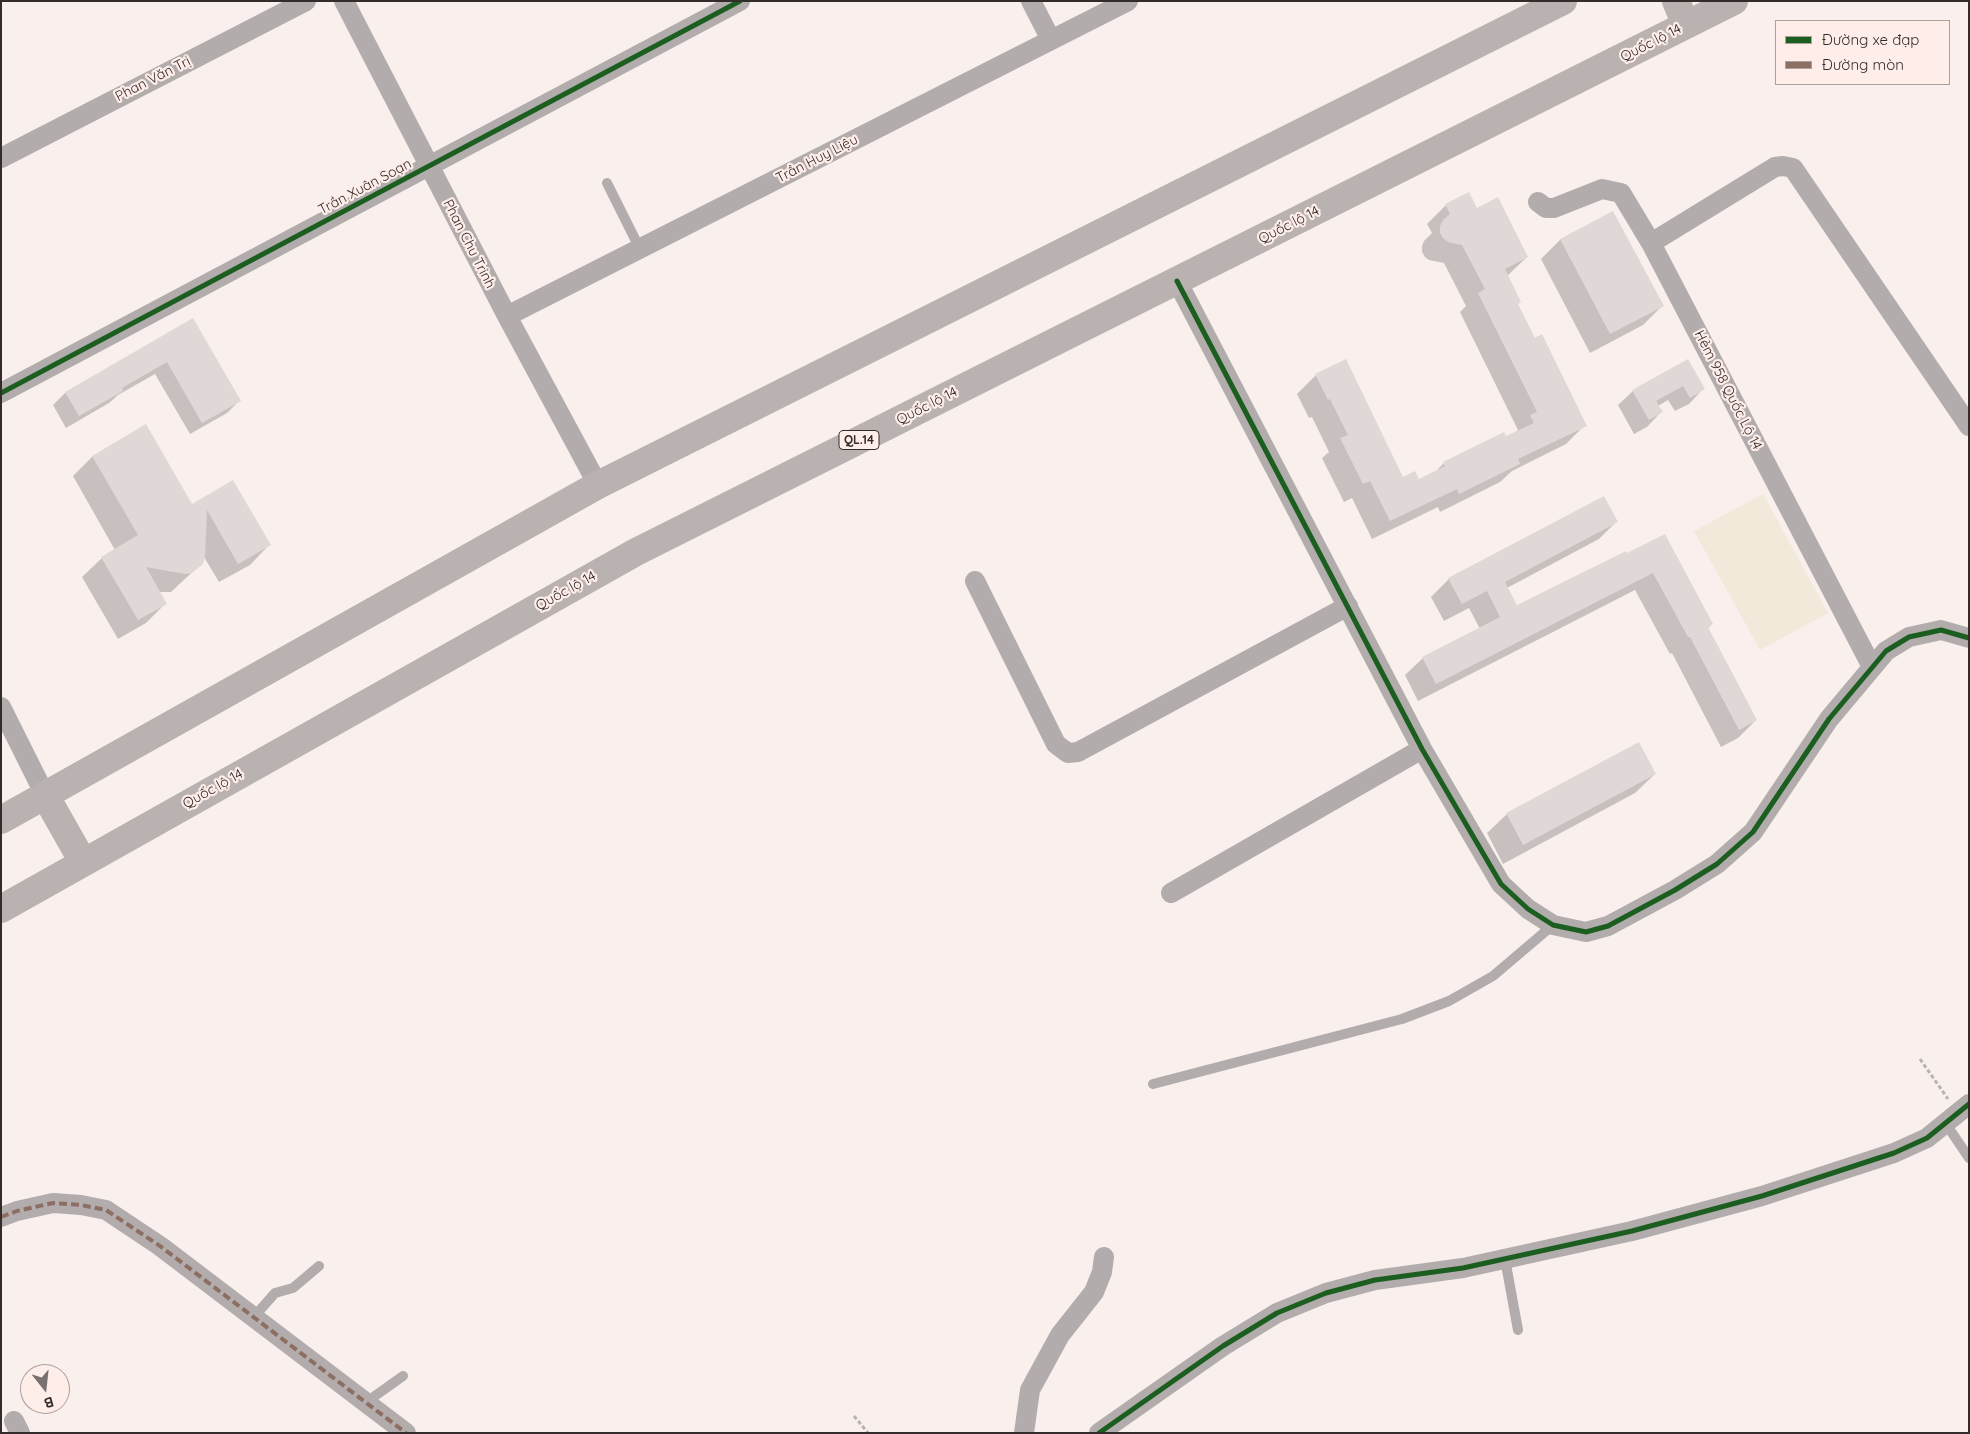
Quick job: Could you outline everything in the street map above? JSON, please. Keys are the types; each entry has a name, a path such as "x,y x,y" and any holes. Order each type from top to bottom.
{"highway":[{"path":"1,820 598,485 1563,1"},
{"name":"Quốc lộ 14","path":"1,908 636,552 1177,280 1681,13 1734,1"},
{"path":"45,795 83,862"}],"street":[{"name":"Phan Văn Trị","path":"1,158 306,1"},
{"name":"Phan Chu Trinh","path":"344,1 507,316 598,485"},
{"name":"Trần Xuân Soạn","path":"1,393 740,1"},
{"path":"1031,1 1051,40"},
{"name":"Trần Huy Liệu","path":"507,316 1128,1"},
{"path":"1651,243 1775,167 1793,168 1969,426"},
{"name":"Hẻm 958 Quốc Lộ 14","path":"1538,202 1546,208 1554,208 1602,189 1621,193 1651,243 1872,667"},
{"path":"1177,280 1422,749 1501,884 1528,909 1553,925 1586,932 1608,926 1675,890 1717,864 1753,832 1829,719 1886,651 1909,637 1942,630 1969,638"},
{"path":"975,582 1056,744 1068,753 1078,752 1348,606"},
{"path":"1,707 45,795"},
{"path":"1171,893 1422,749"},
{"path":"1099,1433 1223,1346 1277,1314 1326,1293 1375,1280 1463,1268 1632,1231 1762,1196 1894,1153 1927,1138 1958,1114"},
{"path":"1,1217 17,1211 53,1203 81,1205 106,1210 160,1246 406,1433"},
{"path":"1024,1433 1030,1390 1060,1335 1094,1292 1102,1272 1104,1257"}],"lane":[{"path":"607,183 640,249"},
{"path":"1153,1084 1402,1019 1449,1001 1493,976 1553,925"},
{"path":"1958,1114 1969,1158"},
{"path":"1505,1259 1518,1330"},
{"path":"253,1318 275,1293 293,1288 318,1266"},
{"path":"365,1403 402,1376"}],"path":[{"path":"1920,1059 1958,1114"},
{"path":"854,1416 868,1433"}],"shaded area":[{"path":"1763,494 1828,613 1760,650 1694,531"}],"building":[{"path":"1469,192 1477,208 1498,197 1528,257 1505,269 1521,302 1518,304 1535,338 1542,334 1587,426 1518,459 1520,464 1459,494 1457,489 1390,521 1370,481 1363,484 1340,438 1348,435 1315,374 1346,359 1403,477 1415,471 1419,479 1445,466 1443,462 1504,432 1506,436 1534,423 1530,415 1537,412 1478,293 1485,289 1462,245 1448,242 1440,233 1440,226 1443,220 1450,214 1445,204"},
{"path":"1613,211 1664,306 1610,334 1560,239"},
{"path":"193,318 241,401 202,423 167,362 122,388 123,391 79,416 65,392"},
{"path":"1688,359 1705,389 1690,398 1683,386 1656,401 1663,412 1649,420 1632,390"},
{"path":"146,424 192,504 233,480 271,545 238,564 207,510 203,564 192,573 185,574 146,567 167,604 138,620 101,557 138,535 92,456"},
{"path":"1604,496 1618,522 1505,582 1517,605 1626,551 1627,553 1665,534 1713,624 1708,627 1757,720 1739,730 1690,637 1688,637 1653,573 1436,684 1422,657 1500,617 1487,591 1462,604 1448,578"},
{"path":"1639,742 1656,774 1523,845 1506,813"}],"marked path":[{"path":"1,1217 17,1211 53,1203 81,1205 106,1210 160,1246 406,1433"}],"cycle path":[{"path":"1,393 740,1"},
{"path":"1177,281 1422,749 1501,884 1528,909 1553,925 1586,932 1608,926 1675,890 1717,864 1753,832 1829,719 1886,651 1909,637 1941,630 1969,638"},
{"path":"1099,1433 1223,1346 1277,1313 1326,1293 1375,1280 1463,1268 1632,1231 1762,1196 1894,1153 1927,1138 1969,1104"}]}
